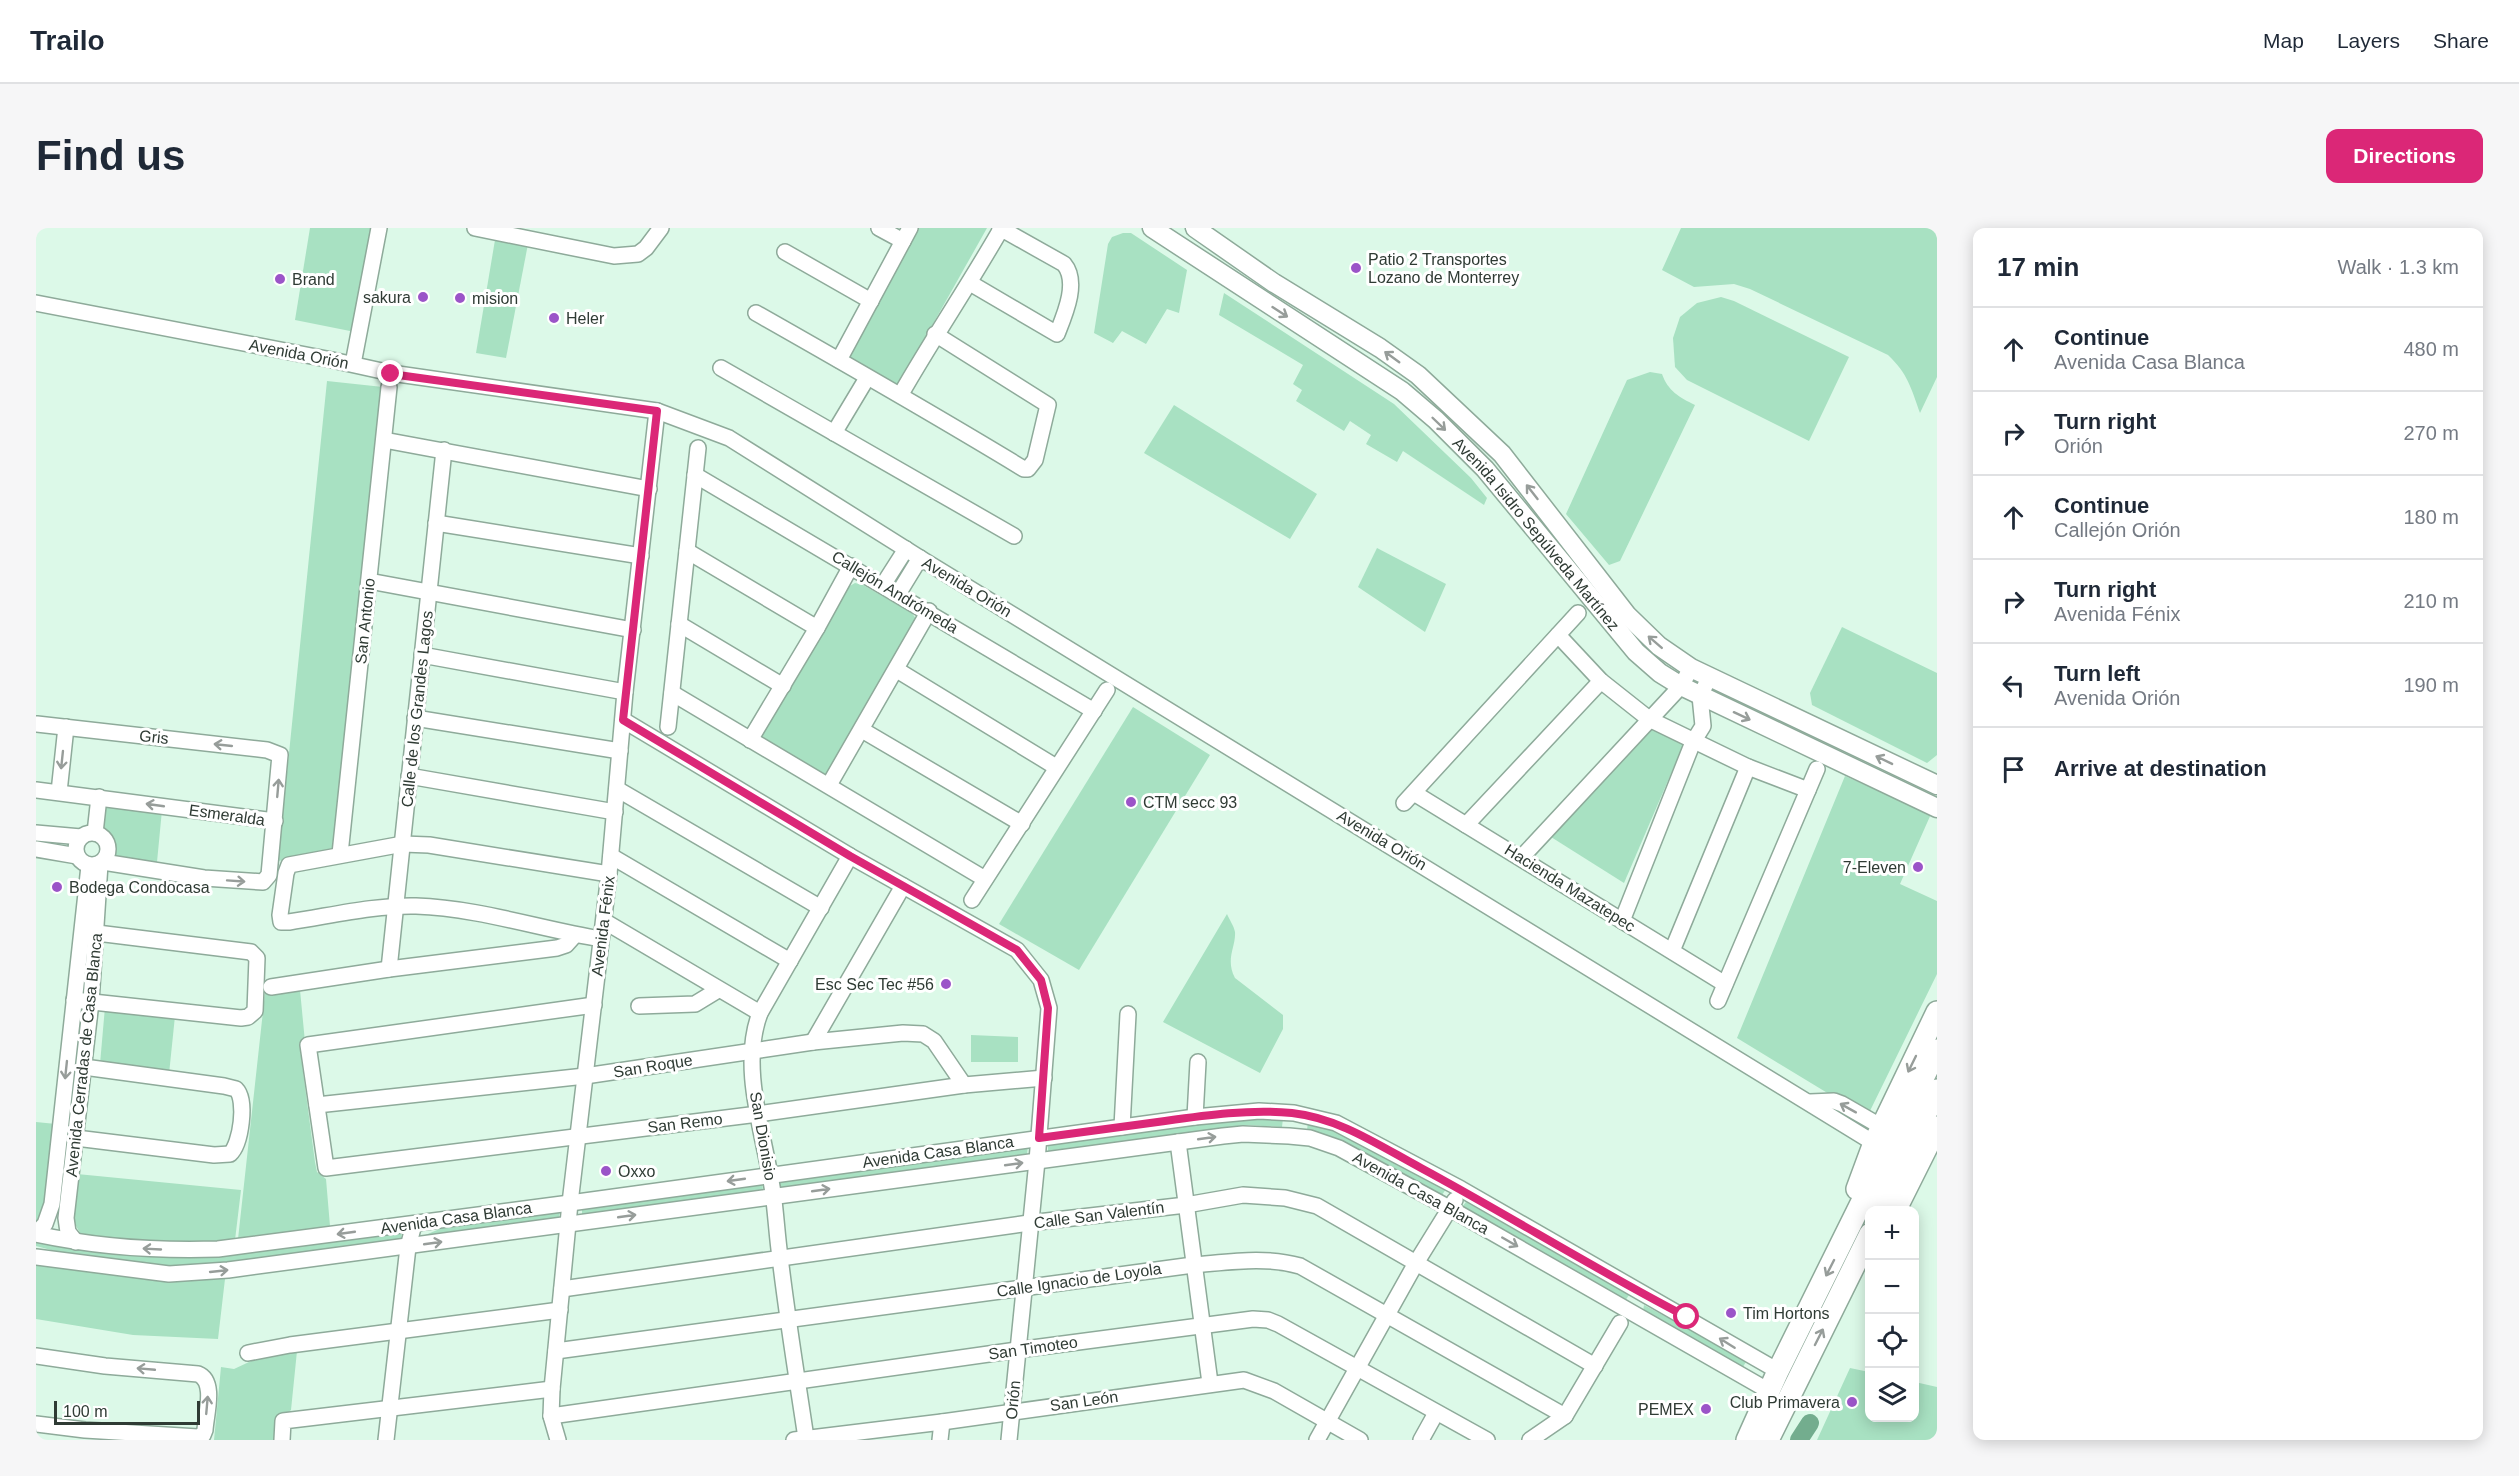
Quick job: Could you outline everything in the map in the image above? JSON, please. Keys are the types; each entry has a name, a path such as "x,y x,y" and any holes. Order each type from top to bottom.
{"highway":[{"path":"1846,1237 1852,1202 1878,1135 1937,1012"},
{"path":"1896,1206 1920,1126 1937,1050"},
{"path":"1882,1206 1937,1090"},
{"path":"1747,1440 1778,1371 1846,1237 1920,1126"},
{"path":"1768,1440 1841,1296 1865,1243"},
{"path":"1841,1296 1865,1268"}],"main road":[{"name":"Avenida Isidro Sepúlveda Martínez","path":"1152,228 1402,391 1436,420 1485,469 1636,652 1660,673 1700,696 1937,808"},
{"name":"Avenida Isidro Sepúlveda Martínez","path":"1195,228 1418,375 1502,454 1627,615 1659,646 1691,668 1937,785"},
{"path":"1213,269 1249,282 1254,281 1259,272"}],"street":[{"path":"353,364 379,228"},
{"path":"475,228 614,256 638,254 646,248 661,228"},
{"path":"839,360 907,234 879,228"},
{"path":"901,394 935,334 970,283 1001,229 1064,264 1072,280 1064,318 1057,334 970,283"},
{"path":"785,252 871,301"},
{"name":"Avenida Orión","path":"36,303 353,364 391,374 657,411 729,438 920,558 1810,1102 1834,1101 1842,1104 1878,1135"},
{"path":"756,313 867,378 901,394 1024,469 1028,469 1035,460 1048,405 935,334"},
{"path":"721,368 1014,536"},
{"path":"834,433 867,378"},
{"name":"San Antonio","path":"340,854 389,387"},
{"name":"Avenida Fénix","path":"558,1440 551,1416 552,1389 570,1203 604,921 625,692 657,411"},
{"path":"384,440 649,489"},
{"path":"668,727 698,448"},
{"name":"Calle de los Grandes Lagos","path":"389,969 444,450"},
{"name":"Callejón Andrómeda","path":"695,474 1094,711"},
{"path":"436,523 641,556"},
{"path":"883,585 906,549"},
{"path":"687,551 817,628"},
{"path":"898,594 920,558"},
{"path":"750,740 851,566"},
{"path":"369,581 633,630"},
{"path":"829,785 929,611"},
{"path":"1578,613 1558,635 1601,681 1649,719 1748,767 1808,790"},
{"path":"679,624 783,686"},
{"name":"Hacienda Mazatepec","path":"1558,635 1409,798 1466,825 1725,984"},
{"path":"422,655 625,692"},
{"path":"1521,858 1681,686 1691,668"},
{"path":"897,670 1056,767"},
{"path":"1622,921 1693,741 1704,722 1700,696 1710,676"},
{"path":"1466,825 1601,681"},
{"path":"972,900 1107,690"},
{"path":"672,693 985,879"},
{"path":"415,718 620,751"},
{"name":"Orión","path":"623,720 850,856 1017,950 1044,987 1048,1008 1044,1078 1009,1440"},
{"name":"Gris","path":"37,724 275,752 281,760 275,821"},
{"path":"59,792 66,727"},
{"path":"862,730 1022,824"},
{"path":"1672,951 1748,767"},
{"path":"1718,1001 1817,769"},
{"path":"409,776 615,812"},
{"path":"617,789 821,908"},
{"path":"36,790 99,797 88,835 75,848 92,862"},
{"name":"Esmeralda","path":"92,862 204,878 263,882 269,875 275,821 99,797"},
{"path":"36,833 88,835 106,840 108,846 107,857 92,862 36,849"},
{"path":"601,939 428,907 395,907 281,922 280,915 289,865 403,844 429,844 609,874"},
{"path":"611,856 790,962"},
{"name":"San Dionisio","path":"800,1439 797,1381 774,1197 758,1114 751,1051 754,1030 760,1013 850,856"},
{"name":"Avenida Cerradas de Casa Blanca","path":"36,1233 45,1224 52,1204 74,1000 93,896 92,862"},
{"path":"813,1042 903,886"},
{"name":"Avenida Cerradas de Casa Blanca","path":"76,1242 66,1226 72,1170 82,1139 89,1068 86,1038 95,1002 103,933 93,896"},
{"path":"604,921 760,1013"},
{"path":"74,1000 241,1018 248,1017 255,1011 257,961 255,954 103,933"},
{"path":"271,987 389,969 556,948 566,945 575,935"},
{"path":"639,1006 695,1004 718,990"},
{"path":"317,1105 308,1045 594,1005"},
{"path":"1122,1127 1128,1014"},
{"name":"San Roque","path":"317,1105 585,1076 813,1042 903,1033 923,1034 934,1041 964,1085"},
{"path":"70,1037 86,1038"},
{"path":"1195,1117 1198,1062"},
{"path":"82,1139 214,1155 230,1154 238,1143 242,1098 237,1089 89,1068"},
{"name":"San Remo","path":"317,1105 326,1168 758,1114 964,1085 1044,1078"},
{"name":"Avenida Casa Blanca","path":"36,1233 76,1242 173,1251 218,1249 1195,1117 1259,1111 1294,1113 1323,1118 1347,1128 1461,1189 1642,1294 1687,1317 1760,1363 1778,1371"},
{"path":"1289,1136 1294,1113"},
{"name":"Avenida Casa Blanca","path":"36,1257 169,1274 228,1270 1178,1142 1244,1134 1289,1136 1310,1138 1339,1148 1769,1391"},
{"path":"1178,1142 1210,1383"},
{"path":"56,1168 72,1170"},
{"path":"1317,1440 1359,1369 1416,1263 1461,1189"},
{"name":"Calle San Valentín","path":"562,1289 1244,1195 1285,1198 1317,1206 1595,1366"},
{"path":"52,1204 68,1206"},
{"path":"386,1440 408,1247 414,1224"},
{"name":"Calle Ignacio de Loyola","path":"556,1351 1023,1287 1257,1259 1282,1261 1300,1266 1565,1416"},
{"path":"1630,1311 1642,1294"},
{"path":"248,1353 261,1349 560,1310"},
{"name":"San Timoteo","path":"551,1416 1201,1325 1268,1320 1487,1440"},
{"path":"1530,1440 1565,1416 1620,1323"},
{"path":"36,1356 204,1376 209,1386 203,1435 190,1438 85,1435 36,1424"},
{"name":"San León","path":"800,1439 887,1434 942,1422 1012,1411 1244,1380 1257,1383 1360,1440"},
{"path":"282,1440 283,1421 552,1389"},
{"path":"1421,1440 1436,1413"},
{"path":"940,1440 942,1422"}],"green space":[{"path":"310,228 370,228 372,232 355,332 295,320"},
{"path":"918,228 987,228 898,386 846,356"},
{"path":"1681,228 1937,228 1937,377 1920,413 1905,375 1888,355 1750,289 1734,284 1694,287 1662,270"},
{"path":"1131,233 1187,270 1179,313 1167,309 1146,344 1122,331 1113,343 1094,333 1108,244 1112,237"},
{"path":"495,240 528,244 506,358 476,353"},
{"path":"1224,293 1394,404 1471,478 1487,498 1484,505 1403,451 1397,462 1366,444 1371,435 1350,421 1344,431 1296,401 1302,390 1293,384 1303,365 1219,315"},
{"path":"1721,297 1734,301 1849,357 1809,441 1687,380 1675,367 1673,338 1680,317 1697,303"},
{"path":"1650,372 1662,374 1667,385 1675,393 1695,405 1620,561 1609,565 1566,514 1627,380"},
{"path":"327,381 383,387 346,725 336,844 333,852 278,861"},
{"path":"1174,405 1317,494 1290,539 1144,453"},
{"path":"1377,548 1446,584 1425,632 1358,587"},
{"path":"855,583 863,585 912,613 918,622 825,777 759,739 848,587"},
{"path":"1842,627 1937,673 1937,755 1927,763 1812,705 1810,693"},
{"path":"1133,707 1210,755 1079,970 999,924"},
{"path":"1655,729 1682,742 1682,748 1624,883 1551,837 1647,731"},
{"path":"1845,776 1931,814 1900,884 1937,901 1937,974 1867,1117 1737,1038"},
{"path":"104,803 162,810 157,862 114,855 115,841 103,827"},
{"path":"1227,914 1235,932 1231,965 1235,978 1283,1015 1283,1029 1260,1073 1163,1022"},
{"path":"300,990 305,1042 300,1049 315,1162 317,1172 326,1179 330,1226 238,1239 265,993"},
{"path":"105,1007 175,1016 169,1074 100,1064"},
{"path":"971,1035 1018,1037 1018,1062 971,1062"},
{"path":"1234,1117 1283,1118 1282,1127 1248,1125 1048,1151 1048,1141"},
{"path":"36,1122 56,1124 46,1211 36,1224"},
{"path":"1308,1122 1342,1132 1446,1189 1442,1195 1349,1144 1307,1130"},
{"path":"1028,1145 1027,1155 778,1189 776,1179"},
{"path":"77,1174 241,1190 235,1240 171,1245 83,1236 75,1223 74,1215"},
{"path":"762,1181 763,1190 582,1216 582,1206"},
{"path":"1466,1202 1629,1295 1625,1301 1462,1207"},
{"path":"560,1210 559,1218 418,1238 454,1223"},
{"path":"402,1232 401,1240 212,1264 163,1266 66,1254 36,1246 36,1240 86,1249"},
{"path":"36,1261 158,1281 225,1279 218,1339 133,1335 36,1319"},
{"path":"1644,1305 1747,1360 1743,1367 1643,1311"},
{"path":"297,1351 291,1410 279,1421 277,1440 214,1440 221,1367 234,1369 262,1356"},
{"name":"Club Primavera","path":"1850,1368 1865,1371 1865,1422 1919,1422 1919,1383 1937,1387 1937,1440 1817,1440"}],"waterway":[{"path":"1799,1440 1810,1423"}],"place":[{"name":"Patio 2 Transportes Lozano de Monterrey","path":"1356,268"},
{"name":"Brand","path":"280,279"},
{"name":"sakura","path":"423,297"},
{"name":"mision","path":"460,298"},
{"name":"Heler","path":"554,318"},
{"name":"CTM secc 93","path":"1131,802"},
{"name":"7-Eleven","path":"1918,867"},
{"name":"Bodega Condocasa","path":"57,887"},
{"name":"Esc Sec Tec #56","path":"946,984"},
{"name":"Oxxo","path":"606,1171"},
{"name":"Tim Hortons","path":"1731,1313"},
{"name":"Club Primavera","path":"1852,1402"},
{"name":"PEMEX","path":"1706,1409"}],"route":[{"path":"391,374 657,411 623,720 850,856 1017,950 1041,980 1048,1008 1039,1138 1195,1117 1259,1111 1294,1113 1323,1118 1347,1128 1461,1189 1642,1294 1687,1317"}]}
